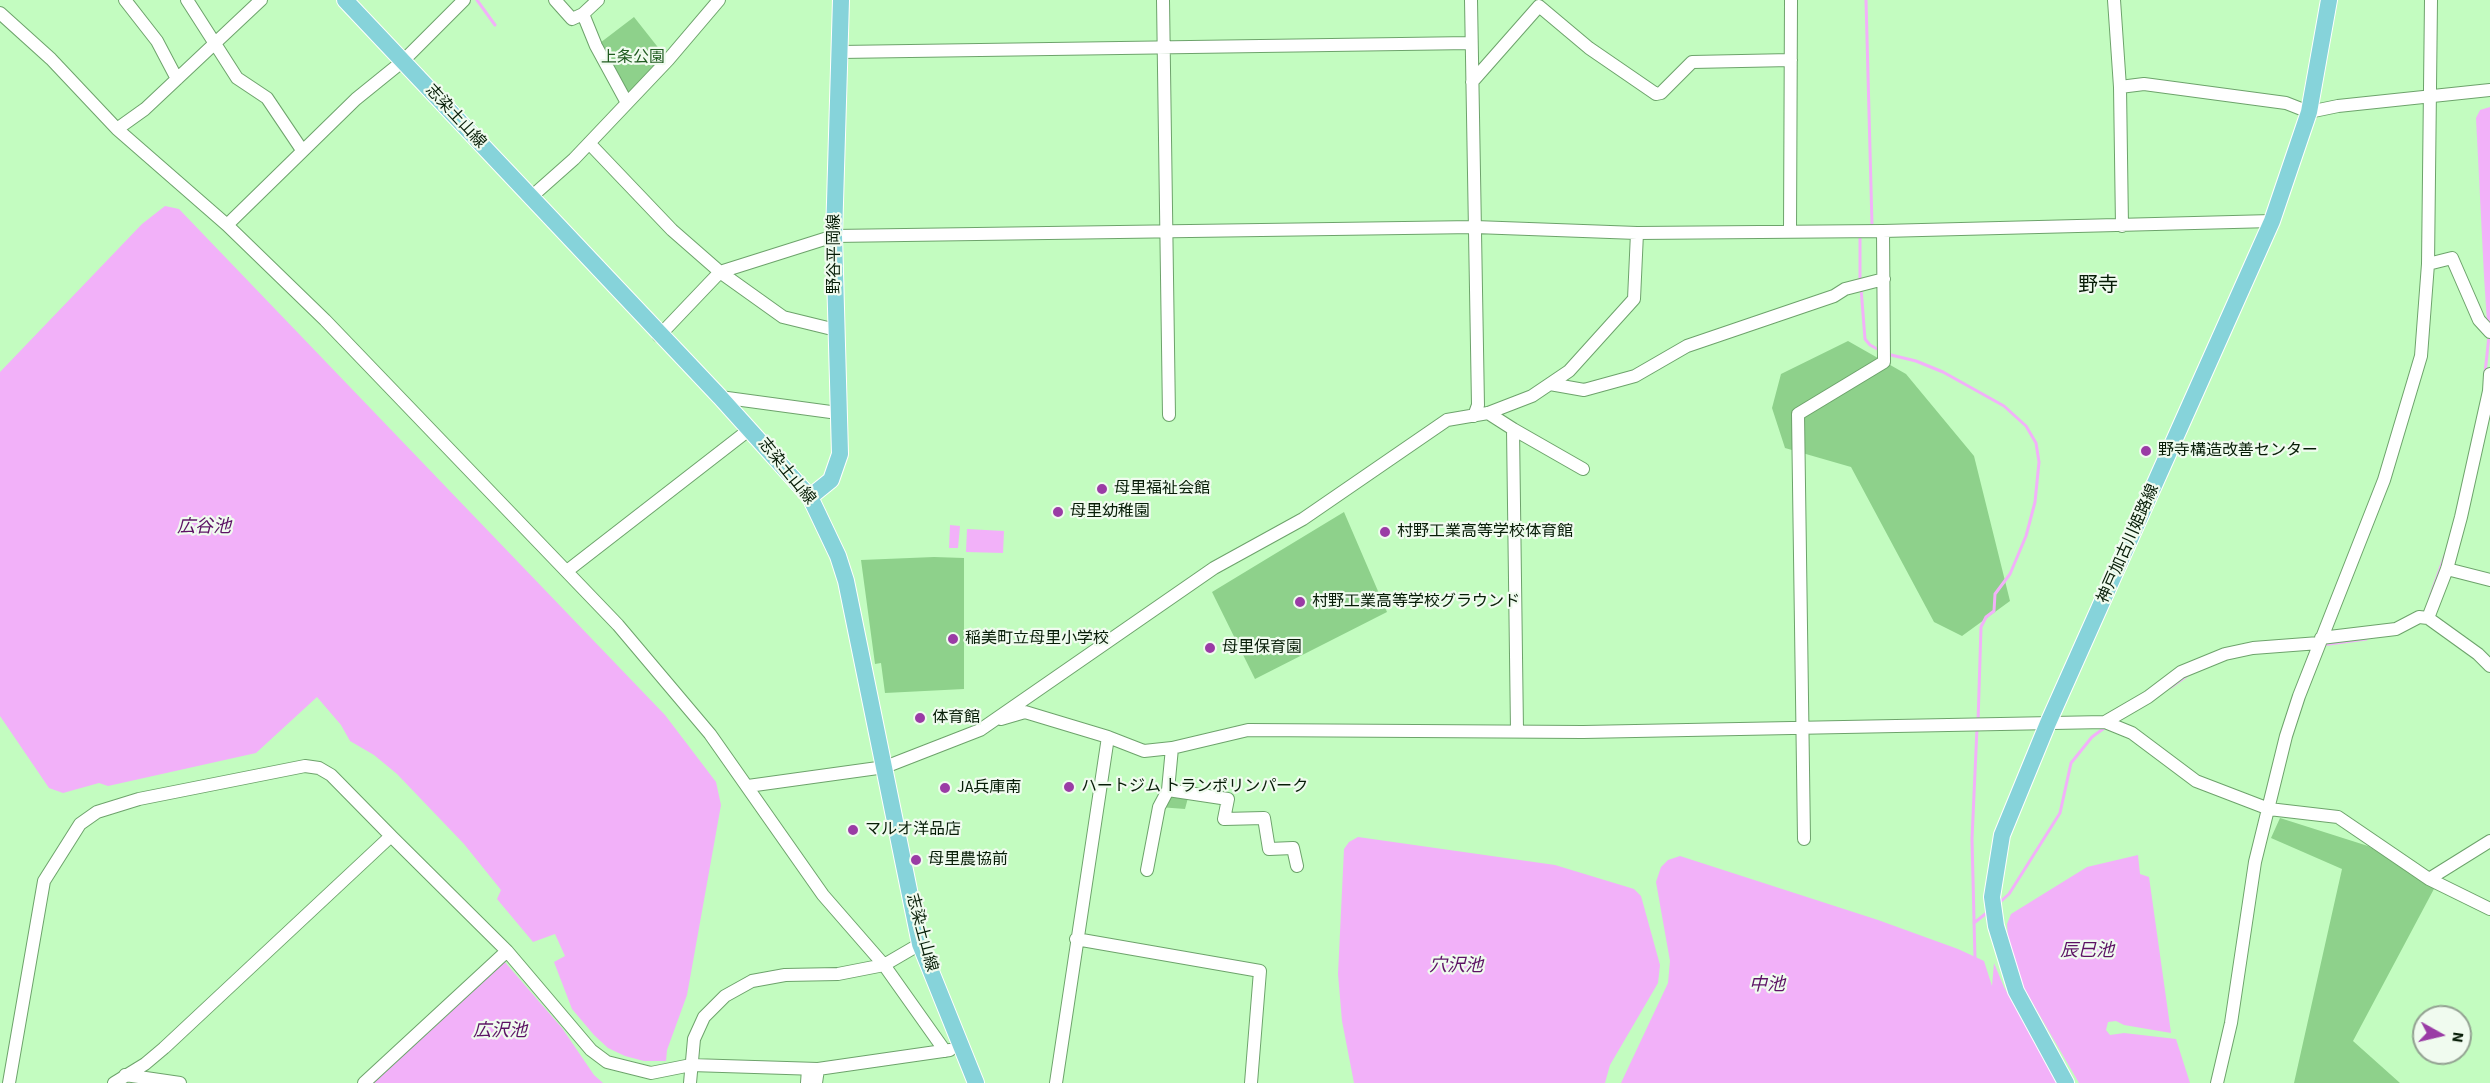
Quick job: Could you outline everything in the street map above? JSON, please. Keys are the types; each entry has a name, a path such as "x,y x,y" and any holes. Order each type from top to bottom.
{"main road":[{"name":"志染土山線","path":"345,0 659,336 750,429 810,497 838,556 846,581 920,944 952,1049 976,1083"},
{"name":"野谷平岡線","path":"810,497 831,480 840,454 834,236 841,0"},
{"name":"神戸加古川姫路線","path":"2066,1083 2016,991 1996,926 1992,897 2002,836 2048,723 2272,221 2309,112 2329,0"}],"street":[{"path":"125,0 157,41 177,79"},
{"path":"187,0 237,78 267,98 302,150"},
{"path":"117,129 177,79 261,0"},
{"path":"227,225 356,99 403,62 464,0"},
{"path":"555,0 572,19 584,14 598,0"},
{"path":"530,198 589,143 719,0"},
{"path":"1163,0 1169,415"},
{"path":"1471,0 1478,405 1474,416"},
{"path":"1790,231 1791,0"},
{"path":"2114,0 2120,87 2122,226"},
{"path":"2217,1083 2231,1023 2255,862 2286,736 2320,640 2384,480 2421,356 2428,264 2431,0"},
{"path":"1472,82 1539,6 1589,48 1656,94 1661,93 1692,62 1791,60"},
{"path":"0,13 51,59 117,129 227,225 325,320 567,571 651,662 710,734 824,895 952,1049"},
{"path":"584,14 596,46 627,103"},
{"path":"840,52 1472,43"},
{"path":"2120,87 2144,84 2274,101 2309,112 2328,107 2430,94 2490,90"},
{"path":"589,143 672,230 720,272 783,317 836,330"},
{"path":"659,336 720,272 834,236 1475,227 1637,233 1883,231 2272,221"},
{"path":"1804,839 1797,414 1884,362 1883,231"},
{"path":"748,786 885,767 980,730 1001,719 1121,630 1214,568 1303,519 1447,420 1488,413 1532,396 1569,371 1634,299 1637,233"},
{"path":"2428,264 2452,258 2479,320 2490,332"},
{"path":"1550,384 1584,390 1635,376 1688,345 1834,296 1854,286 1884,279"},
{"path":"2428,618 2447,569 2486,403 2490,374"},
{"path":"720,397 838,413"},
{"path":"1488,413 1583,469"},
{"path":"567,571 750,429"},
{"path":"1513,429 1517,731"},
{"path":"2447,569 2490,580"},
{"path":"2105,722 2148,697 2181,672 2225,654 2253,648 2396,629 2419,618 2428,618 2478,654 2490,666"},
{"path":"1001,719 1025,712 1108,737 1144,751 1172,748 1248,730 1389,732 1801,729 2105,722 2132,733 2196,781 2269,809 2338,817 2428,879 2490,909"},
{"path":"1056,1083 1108,737"},
{"path":"1147,870 1159,807 1168,790 1172,748"},
{"path":"9,1083 44,881 80,824 97,812 139,799 305,766 319,768 331,775 507,951 591,1050 607,1062 651,1073 691,1065 813,1069 952,1049"},
{"path":"1168,790 1228,799 1224,819 1264,818 1269,849 1293,848 1297,866"},
{"path":"114,1083 145,1064 164,1048 391,836"},
{"path":"2428,879 2490,841"},
{"path":"1076,939 1260,970 1251,1083"},
{"path":"690,1083 694,1039 704,1017 725,996 752,981 785,975 838,974 884,965 920,944"},
{"path":"364,1083 507,951"},
{"path":"807,1083 813,1069"},
{"path":"813,1069 816,1083"},
{"path":"125,1075 180,1083"}],"green space":[{"name":"上条公園","path":"634,17 668,60 627,103 596,46"},
{"path":"1848,341 1906,374 1974,456 2010,601 1962,636 1934,622 1851,467 1785,448 1772,408 1781,374"},
{"name":"村野工業高等学校グラウンド","path":"1344,512 1387,612 1255,679 1212,592"},
{"path":"964,558 964,689 885,693 881,663 875,664 861,560"},
{"path":"1168,790 1189,794 1185,809 1159,807"},
{"path":"2280,818 2368,846 2435,887 2353,1041 2400,1083 2294,1083 2342,869 2271,838"}],"water":[{"path":"2490,107 2490,324 2487,323 2476,118 2480,110"},
{"name":"広谷池","path":"165,206 179,209 665,715 716,782 721,805 687,995 667,1050 666,1061 644,1061 625,1056 608,1048 594,1035 572,1009 554,962 565,956 555,934 533,942 497,899 501,890 464,844 397,774 374,755 350,741 341,725 317,697 256,753 108,786 99,783 63,793 49,788 0,716 0,372 142,224"},
{"path":"950,525 960,526 958,548 949,548"},
{"path":"967,529 1004,531 1003,553 966,552"},
{"name":"穴沢池","path":"1358,837 1555,865 1634,889 1641,896 1660,965 1658,983 1610,1065 1605,1083 1354,1083 1342,1021 1338,974 1344,849 1349,842"},
{"name":"辰巳池","path":"2138,855 2140,874 2149,877 2171,1033 2124,1025 2116,1021 2108,1022 2106,1030 2110,1035 2124,1033 2176,1039 2190,1083 2079,1083 2021,983 2008,939 2007,924 2011,914 2087,867"},
{"name":"中池","path":"1680,856 1878,920 1958,949 1984,961 1992,986 1994,963 2004,987 2058,1083 1621,1083 1668,983 1670,961 1656,882 1661,867 1668,860"},
{"name":"広沢池","path":"504,961 562,1028 594,1075 603,1083 371,1083"}],"waterway":[{"path":"477,0 495,25"},
{"path":"1866,0 1872,225 1869,228"},
{"path":"1860,282 1860,238 1863,235"},
{"path":"1861,288 1865,339 1881,351"},
{"path":"2485,373 2489,336"},
{"path":"1887,354 1916,361 1943,372 2004,406 2026,426 2036,443 2039,462 2035,502 2026,536 2010,574 1995,594 1994,611 1986,617 1981,627 1978,722"},
{"path":"2430,597 2445,555"},
{"path":"2322,645 2366,639"},
{"path":"2171,687 2188,675"},
{"path":"1999,903 2009,894 2060,813 2071,763 2092,737 2107,726"},
{"path":"1975,959 1972,839 1977,728"},
{"path":"1974,923 1989,911"}],"place":[{"name":"野寺構造改善センター","path":"2146,451"},
{"name":"母里福祉会館","path":"1102,489"},
{"name":"母里幼稚園","path":"1058,512"},
{"name":"村野工業高等学校体育館","path":"1385,532"},
{"name":"村野工業高等学校グラウンド","path":"1300,602"},
{"name":"稲美町立母里小学校","path":"953,639"},
{"name":"母里保育園","path":"1210,648"},
{"name":"体育館","path":"920,718"},
{"name":"ハートジム トランポリンパーク","path":"1069,787"},
{"name":"JA兵庫南","path":"945,788"},
{"name":"マルオ洋品店","path":"853,830"},
{"name":"母里農協前","path":"916,860"}],"district":[{"name":"野寺","path":"2098,287"}]}
